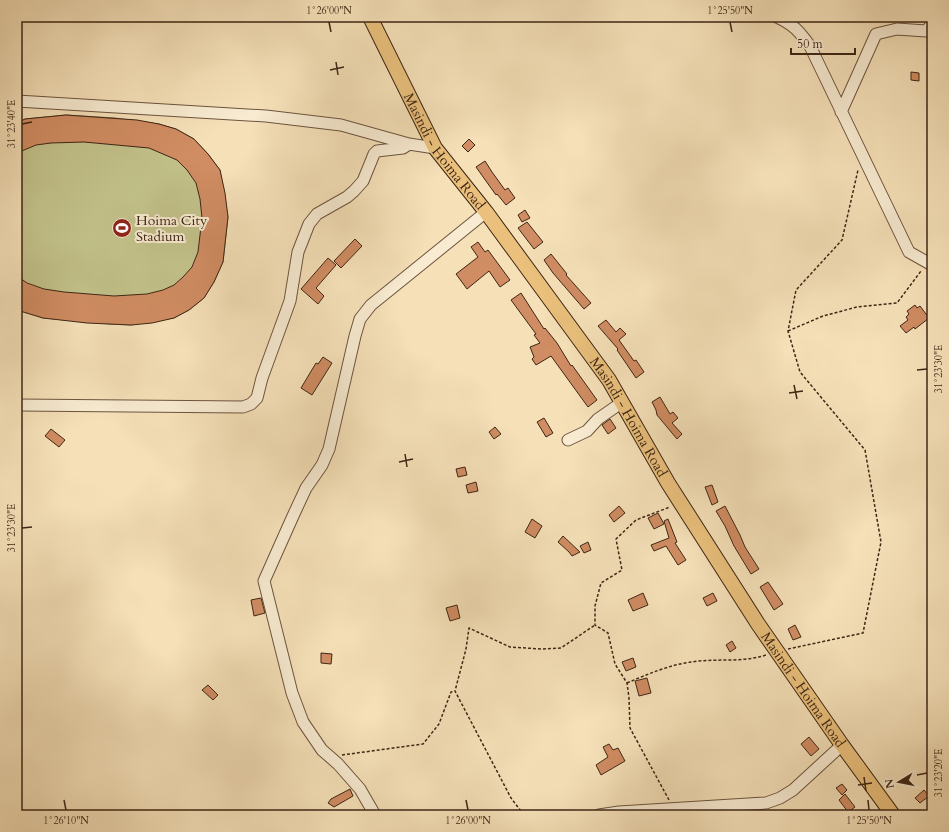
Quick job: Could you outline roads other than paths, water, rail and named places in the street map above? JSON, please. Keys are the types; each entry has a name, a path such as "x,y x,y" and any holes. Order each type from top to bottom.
{"main road":[{"name":"Masindi - Hoima Road","path":"370,17 435,148 486,212 609,380 621,403 679,500 777,652 893,815"}],"street":[{"path":"777,17 792,21 810,46 909,252 930,264"},
{"path":"841,112 876,34 897,29 926,31 932,24"},
{"path":"17,101 266,116 341,125 409,144 435,148"},
{"path":"17,405 243,407 251,404 257,398 262,378 288,307 298,252 309,224 317,214 354,191 362,181 374,154 377,151 403,148 409,144"},
{"path":"375,815 360,789 322,750 303,722 297,708 264,581 306,488 322,465 329,449 360,319 371,305 486,212"},
{"path":"568,440 587,431 598,419 621,403"},
{"path":"599,815 656,813 674,809 766,803 780,798 793,790 842,745"}],"place":[{"name":"Hoima City Stadium","path":"122,228"}]}
